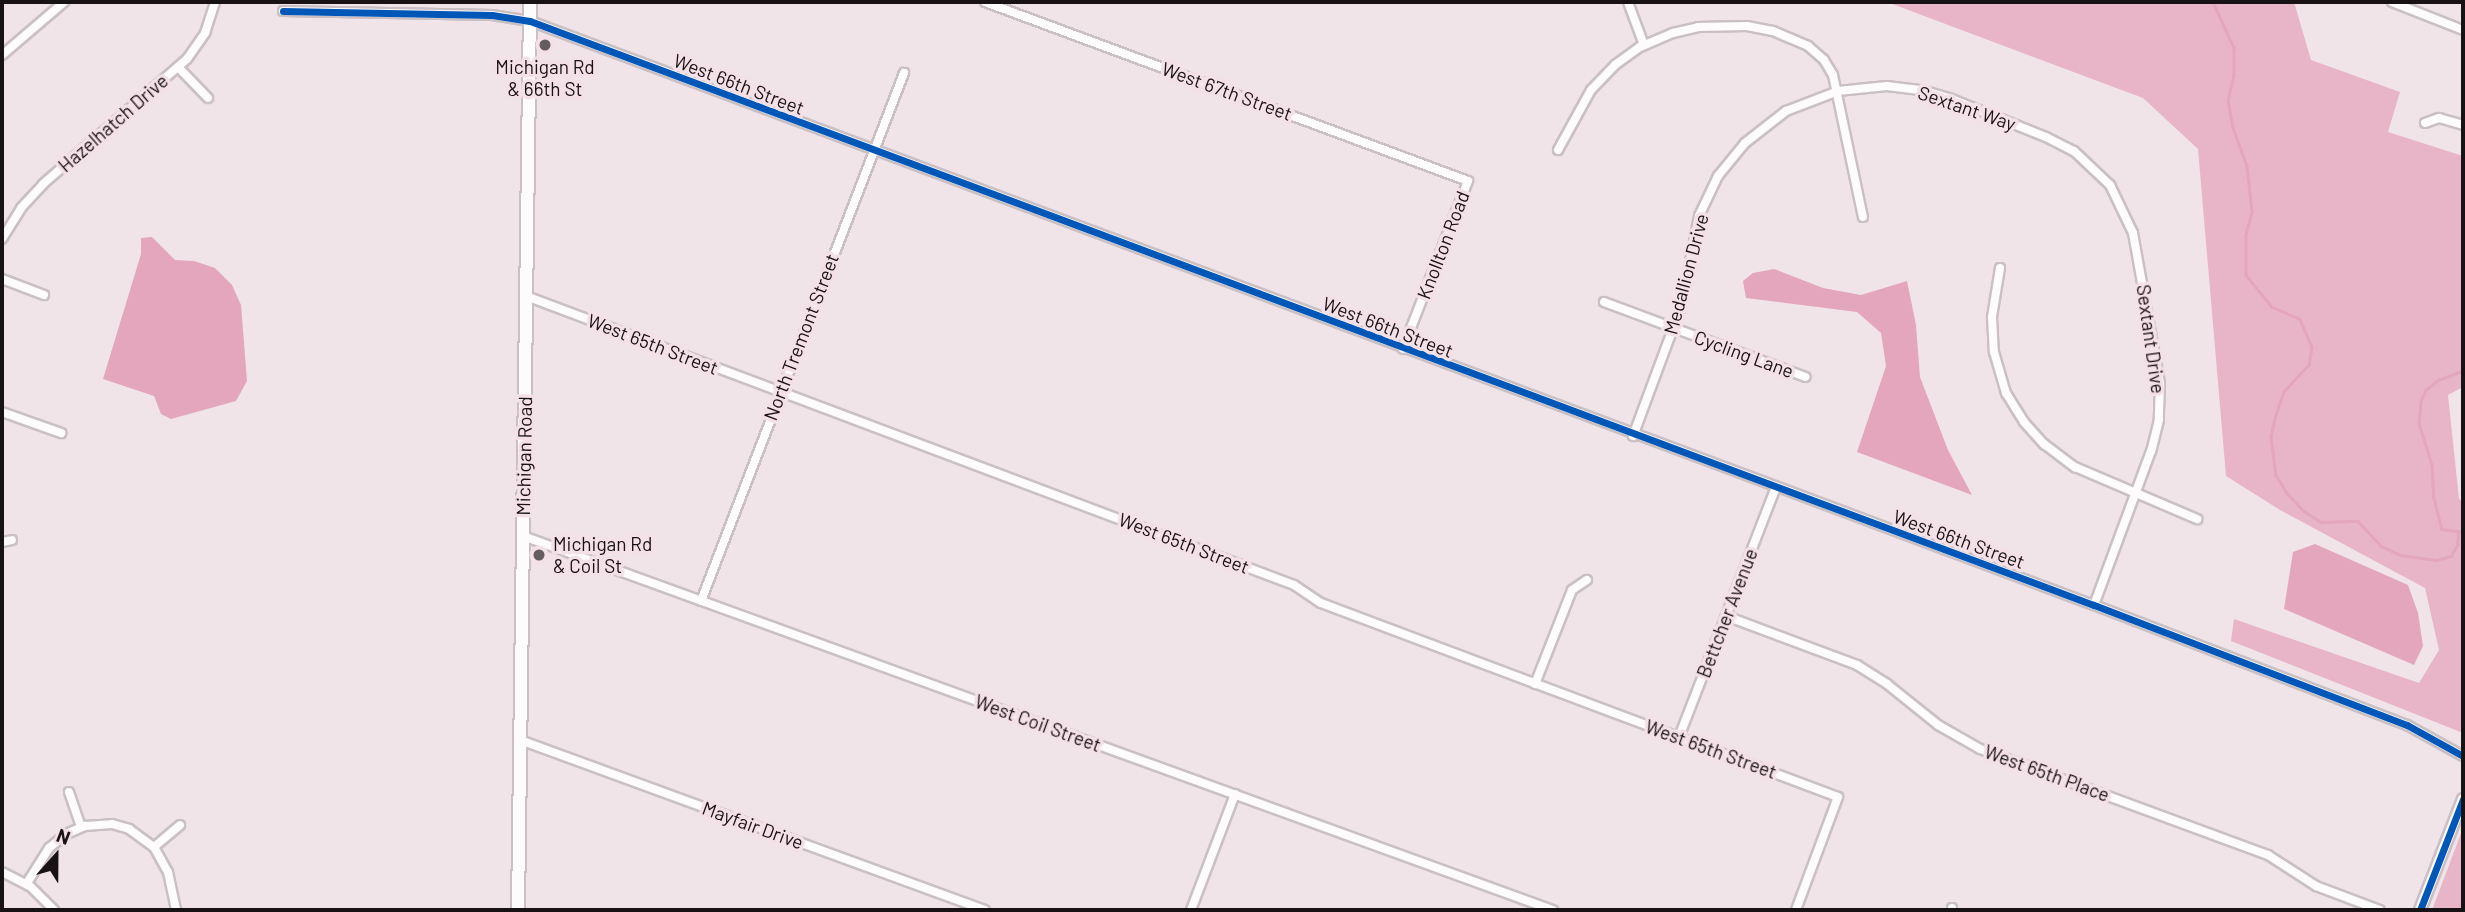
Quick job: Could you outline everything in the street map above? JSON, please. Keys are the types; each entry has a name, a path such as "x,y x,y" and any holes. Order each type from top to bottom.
{"main road":[{"name":"Michigan Road","path":"518,910 530,2"},
{"path":"2420,910 2463,799"}],"street":[{"path":"2,55 64,2"},
{"name":"Hazelhatch Drive","path":"2,239 21,208 43,184 178,67 205,33 215,2"},
{"name":"West 67th Street","path":"985,2 1468,181"},
{"path":"1628,2 1644,45"},
{"path":"2392,2 2463,30"},
{"name":"West 66th Street","path":"283,11 467,14 530,21 1633,436 2094,605 2407,725 2463,756"},
{"path":"1558,150 1591,90 1615,65 1644,45 1673,33 1712,25 1773,30 1801,42 1818,54 1829,68 1838,91 1863,217"},
{"path":"178,67 208,98"},
{"name":"North Tremont Street","path":"701,601 904,73"},
{"name":"Sextant Way","path":"1838,91 1887,86 1936,94 2058,142 2087,161"},
{"name":"Medallion Drive","path":"1633,436 1682,301 1699,216 1726,166 1745,143 1775,118 1810,100 1838,91"},
{"path":"2425,123 2440,118 2463,125"},
{"name":"Sextant Drive","path":"2087,161 2110,185 2129,220 2158,372 2160,402 2157,429 2094,605"},
{"name":"Knollton Road","path":"1403,349 1468,181"},
{"path":"2000,268 1993,308 1993,343 2000,377 2014,408 2032,432 2064,460 2197,519"},
{"path":"2,279 44,295"},
{"name":"West 65th Street","path":"526,296 1294,585 1321,603 1838,797 1796,910"},
{"name":"Cycling Lane","path":"1604,302 1806,377"},
{"path":"2,411 61,433"},
{"name":"Bettcher Avenue","path":"1679,737 1775,489"},
{"name":"West Coil Street","path":"523,536 1552,910"},
{"path":"2,542 12,540"},
{"path":"1535,684 1572,590 1587,580"},
{"name":"West 65th Place","path":"1726,615 1857,665 1887,684 1938,725 1980,749 2268,855 2316,886 2380,910"},
{"name":"Mayfair Drive","path":"520,740 985,910"},
{"path":"69,792 81,827"},
{"path":"1191,910 1235,794"},
{"path":"27,883 49,848 66,834 81,827 103,824 121,826 145,838 154,847 168,872 176,910"},
{"path":"154,847 180,825"},
{"path":"2,872 27,883 54,910"}],"shaded area":[{"path":"1887,2 2294,2 2311,60 2400,92 2388,132 2463,156 2463,387 2448,395 2459,499 2463,502 2463,733 2231,641 2234,619 2419,683 2439,650 2425,588 2280,510 2226,476 2198,149 2143,98"},
{"path":"152,237 175,260 194,261 215,268 232,285 241,305 247,381 236,401 171,419 161,414 154,396 103,379 141,254 141,238"},
{"path":"1774,269 1823,288 1861,295 1907,281 1916,325 1920,377 1948,450 1972,495 1857,452 1886,366 1881,333 1857,312 1746,298 1743,281 1753,273"},
{"path":"2315,544 2408,585 2418,613 2423,646 2414,665 2284,609 2293,552"},
{"path":"2463,828 2463,910 2432,910"}],"waterway":[{"path":"2213,2 2234,48 2234,75 2228,100 2233,128 2247,166 2252,212 2246,235 2246,275 2272,307 2300,319 2312,347 2309,365 2284,392 2276,415 2271,436 2276,475 2287,493 2304,511 2321,522 2358,521 2381,546 2400,555 2436,560 2451,556 2457,545 2458,534"},
{"path":"2463,371 2439,380 2426,390 2421,402 2419,423 2432,465 2434,498 2442,529 2463,532"}],"cycle path":[{"path":"283,11 492,15 530,21 2094,605 2407,725 2463,756"},
{"path":"2420,910 2463,799"}],"place":[{"name":"Michigan Rd & 66th St","path":"545,45"},
{"name":"Michigan Rd & Coil St","path":"539,555"}]}
